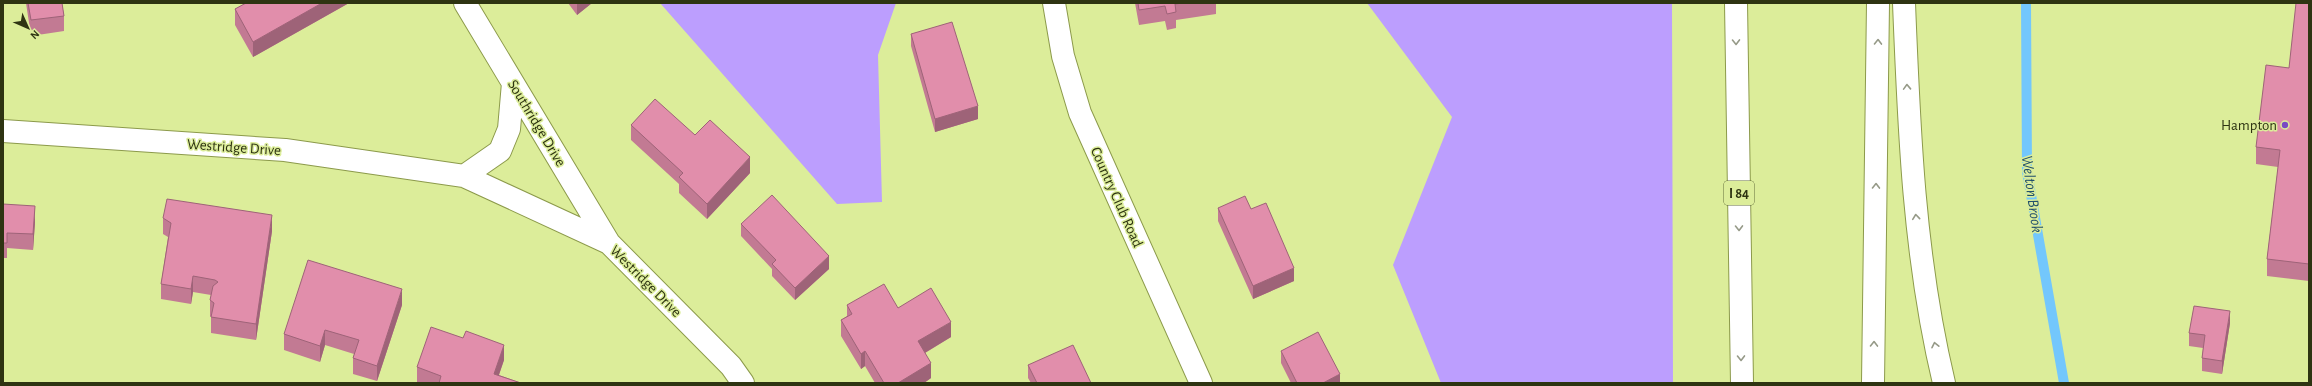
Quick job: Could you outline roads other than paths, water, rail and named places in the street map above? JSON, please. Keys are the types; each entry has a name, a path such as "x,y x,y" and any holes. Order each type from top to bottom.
{"main road":[{"name":"Southridge Drive","path":"465,3 608,243"},
{"name":"Country Club Road","path":"1054,3 1063,56 1080,113 1201,383"},
{"name":"I 84","path":"1736,3 1742,383"},
{"path":"1873,383 1878,3"},
{"path":"1904,3 1914,205 1922,275 1944,383"},
{"path":"464,176 500,151 509,129 513,83"},
{"name":"Westridge Drive","path":"3,131 285,150 464,176 608,243 731,366 743,383"}],"waterway":[{"name":"Welton Brook","path":"2026,3 2027,172 2064,383"}],"place":[{"name":"Hampton","path":"2285,125"}]}
